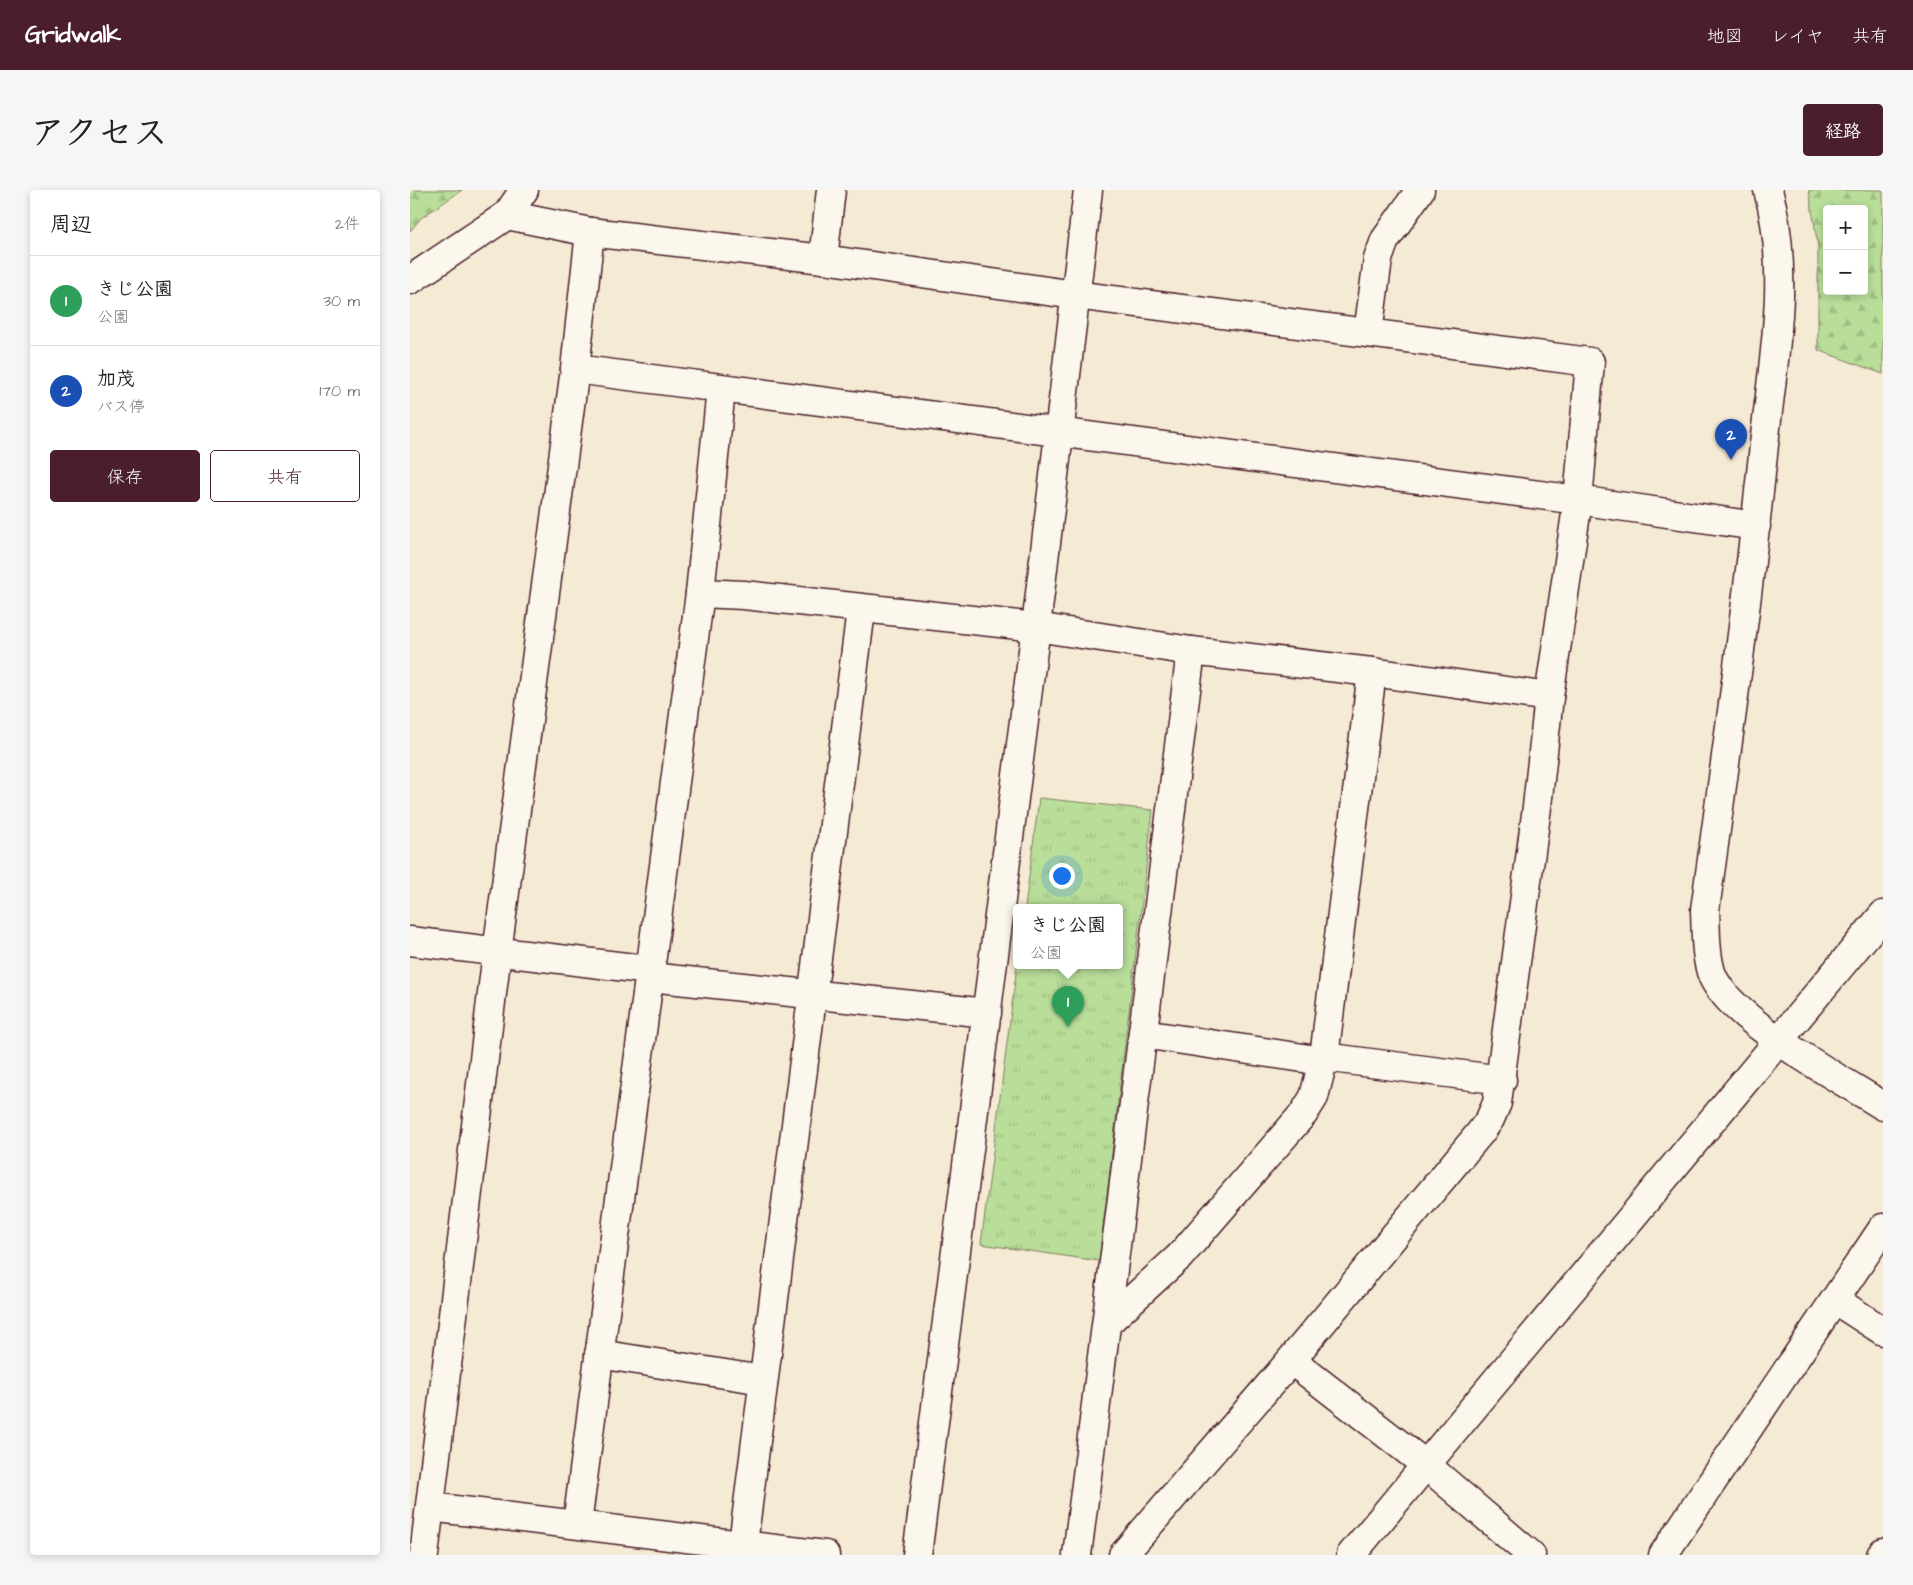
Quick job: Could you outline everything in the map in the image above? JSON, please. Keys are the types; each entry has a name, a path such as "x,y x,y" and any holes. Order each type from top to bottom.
{"street":[{"path":"411,284 508,215 524,190"},
{"path":"823,259 831,190"},
{"path":"917,1555 1036,627 1088,190"},
{"path":"1368,333 1378,258 1385,240 1420,190"},
{"path":"1768,190 1773,208 1779,258 1778,321 1756,526 1705,910 1707,952 1713,975 1726,997 1778,1041 1883,1106"},
{"path":"508,215 590,232 823,259 1075,295 1590,362 1578,500 1549,697 1502,1080 1497,1103 1490,1119 1291,1360 1123,1555"},
{"path":"424,1555 497,952 574,369 590,232"},
{"path":"574,369 1578,500 1756,526"},
{"path":"577,1524 700,592 721,388"},
{"path":"700,592 744,595 861,610 1036,627 1191,651 1372,672 1549,697"},
{"path":"742,1544 861,610"},
{"path":"1078,1555 1191,651"},
{"path":"1108,1322 1180,1256 1304,1113 1314,1097 1323,1059 1372,672"},
{"path":"1351,1555 1883,915"},
{"path":"410,941 650,974 987,1013"},
{"path":"1143,1034 1323,1059 1502,1080"},
{"path":"1663,1555 1883,1228"},
{"path":"1836,1300 1883,1332"},
{"path":"599,1354 763,1380"},
{"path":"1291,1360 1426,1465 1531,1555"},
{"path":"430,1507 825,1555"}],"green space":[{"path":"410,190 462,190 421,218 410,231"},
{"path":"1809,190 1883,190 1883,374 1818,350 1818,247"},
{"path":"1039,798 1153,810 1099,1261 981,1244 1017,969 1123,969 1123,904 1026,904"}],"place":[{"name":"加茂","path":"1731,460"},
{"name":"きじ公園","path":"1068,1027"}]}
